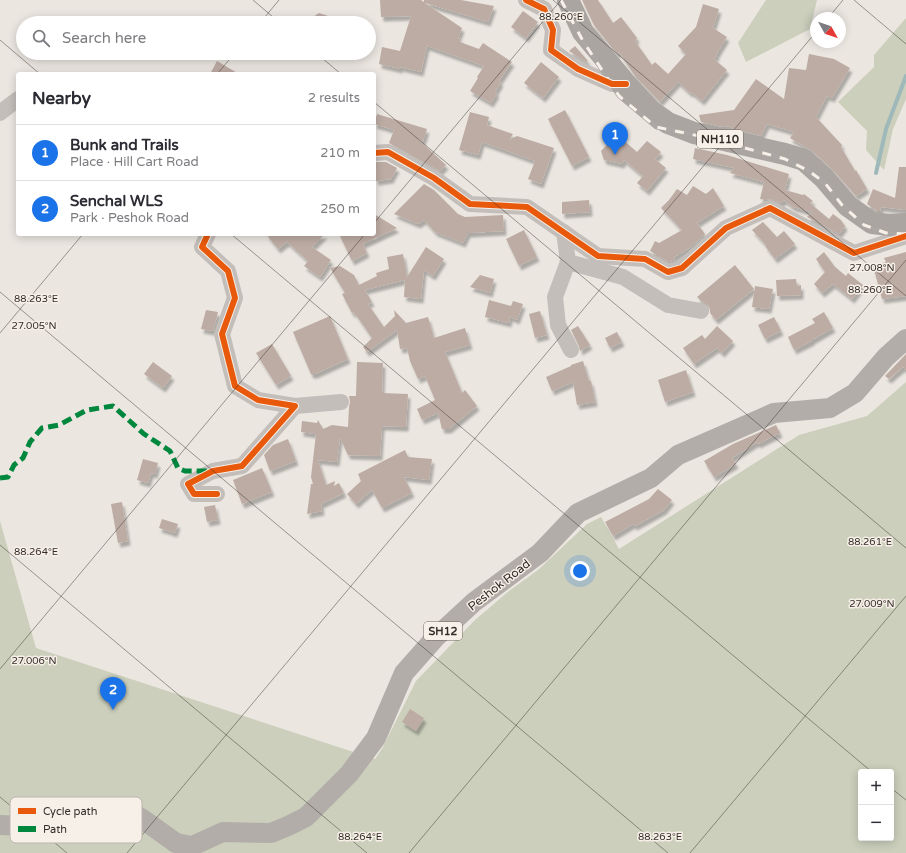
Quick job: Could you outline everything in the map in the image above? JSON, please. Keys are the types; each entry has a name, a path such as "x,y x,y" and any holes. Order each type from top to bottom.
{"highway":[{"name":"NH110","path":"568,0 583,32 626,84 651,111 668,123 694,133 785,154 804,160 824,178 848,206 872,223 889,225 906,224"}],"main road":[{"name":"Peshok Road","path":"142,819 176,843 192,846 224,832 270,832 288,826 306,817 348,774 376,738 404,673 435,638 474,602 540,553 578,512 651,478 678,455 774,412 830,408 855,393 886,357 906,339"},
{"name":"Peshok Road","path":"0,824 10,825"}],"street":[{"path":"526,0 544,8 553,30 551,50 578,69 612,84 626,84"},
{"path":"0,112 16,100"},
{"path":"376,153 388,152 434,178 470,204 527,207 598,256 645,259 668,272 682,268 726,228 770,208 854,253 906,236"},
{"path":"564,232 568,262 555,297 558,325 571,350"},
{"path":"207,236 202,247 228,271 235,298 222,334 236,386 258,400 295,406 341,402"},
{"path":"568,262 623,277 668,305 701,311"},
{"path":"218,494 194,494 188,484 213,471 242,466 295,406"}],"green space":[{"path":"766,0 817,0 814,12 810,12 810,29 746,62 738,43"},
{"path":"906,18 906,99 893,129 884,170 866,150 867,131 838,102 874,67 874,55"},
{"path":"906,382 906,853 0,853 0,521 36,648 375,759 383,747 416,681 475,620 509,591 538,570 587,524 601,517 619,549 799,435 867,416"}],"building":[{"path":"380,0 421,0 424,2 424,0 461,0 494,6 488,22 425,3 462,28 458,38 461,39 460,42 479,49 483,43 512,62 499,81 501,82 495,92 497,93 491,103 470,91 484,66 427,46 421,72 379,64 382,47 400,51 411,16 381,17"},
{"path":"582,0 598,0 613,23 621,17 637,38 635,41 652,65 655,62 668,74 686,54 678,46 696,27 703,4 719,9 713,28 727,37 714,59 727,70 702,101 678,82 660,102 635,76 619,52 617,54 594,25"},
{"path":"523,11 538,22 526,38 511,27"},
{"path":"319,13 328,16 314,16"},
{"path":"575,46 588,61 586,62 569,51"},
{"path":"809,54 834,59 850,68 832,98 827,96 816,117 842,145 841,147 867,189 856,196 833,170 812,151 790,138 794,132 767,124 761,136 728,126 723,127 701,122 699,115 734,110 756,79 784,99 789,68 806,70"},
{"path":"217,61 236,72 211,72"},
{"path":"541,62 559,77 543,98 524,83"},
{"path":"565,110 589,157 572,166 548,119"},
{"path":"470,112 489,117 487,125 513,134 509,140 517,136 554,148 541,184 528,179 535,161 482,142 478,155 459,150"},
{"path":"377,114 427,129 423,141 418,139 446,165 440,171 389,143 394,130 376,125"},
{"path":"622,139 637,152 647,141 661,152 655,159 666,168 647,191 637,183 643,176 624,160 622,164 604,160 601,151 609,143"},
{"path":"695,148 727,155 789,174 785,190 804,194 813,201 810,203 829,219 833,214 841,220 845,226 839,234 807,217 812,212 793,207 784,200 781,203 771,199 760,199 764,182 730,173 734,168 693,159"},
{"path":"376,162 386,162 397,168 391,179 376,181"},
{"path":"899,167 906,167 906,210 881,207 880,211 877,211 867,204 873,189 895,198"},
{"path":"424,184 434,190 458,214 465,217 503,215 504,231 468,233 463,243 435,232 424,220 418,224 394,214"},
{"path":"693,186 706,194 713,188 724,206 697,223 705,234 691,247 674,257 675,260 669,262 650,251 655,241 659,243 682,230 661,208 677,189 687,195"},
{"path":"589,200 590,212 562,214 562,202"},
{"path":"376,215 397,228 363,244 367,253 352,261 340,236 376,236"},
{"path":"763,222 777,237 784,231 795,244 775,259 765,246 766,245 752,230"},
{"path":"524,230 537,257 519,266 506,239"},
{"path":"268,236 323,236 312,247 331,260 320,277 304,266 308,261 287,242 278,249"},
{"path":"426,247 444,259 433,276 424,270 421,299 404,297 405,280 365,290 372,302 368,304 384,327 395,316 394,310 406,323 428,317 434,338 465,328 470,345 445,352 462,393 465,390 477,406 449,429 442,429 438,413 422,420 417,409 435,400 425,376 418,379 410,361 407,348 400,349 397,330 367,352 363,347 372,338 354,312 352,313 342,294 345,293 330,268 340,266 354,275 359,285 377,276 376,273 389,269 387,257 403,254 407,277"},
{"path":"824,252 835,267 846,276 848,273 863,285 852,299 833,284 822,293 814,284 825,272 816,259"},
{"path":"906,252 906,296 882,299 873,266 886,262 884,258"},
{"path":"735,265 754,289 716,320 710,313 710,308 707,304 697,297"},
{"path":"480,275 494,279 490,293 470,287"},
{"path":"796,279 797,286 801,285 801,295 777,296 776,280"},
{"path":"755,286 773,289 769,309 752,307"},
{"path":"489,300 511,306 513,301 523,304 517,320 510,317 509,323 485,317"},
{"path":"206,310 218,312 213,331 201,329"},
{"path":"540,311 547,335 535,338 529,314"},
{"path":"824,312 833,328 794,350 788,337 815,323 812,319"},
{"path":"330,316 348,359 315,374 311,374 293,332"},
{"path":"774,317 781,331 765,339 758,325"},
{"path":"578,326 590,345 580,351 571,330"},
{"path":"717,326 733,341 722,353 717,348 694,364 683,348 702,335 705,339"},
{"path":"617,332 622,342 610,348 605,338"},
{"path":"272,344 291,376 276,385 256,353"},
{"path":"906,354 906,370 903,367 889,379 885,376"},
{"path":"583,361 589,381 591,381 595,402 577,405 573,382 552,391 546,377"},
{"path":"153,362 172,376 163,388 144,374"},
{"path":"357,362 383,363 382,393 408,394 406,427 382,426 380,456 348,455 340,438 337,462 318,460 326,485 335,481 334,486 339,483 344,493 321,504 322,511 307,514 311,484 313,484 311,477 316,434 301,432 302,421 317,423 318,420 323,429 332,425 348,427 349,396 356,396"},
{"path":"686,370 693,392 665,402 658,380"},
{"path":"776,425 780,433 758,444 757,442 732,458 736,464 714,477 704,461 733,444"},
{"path":"288,439 296,461 270,471 264,455 273,445"},
{"path":"405,450 408,457 432,459 429,480 404,477 412,493 382,508 372,490 356,504 347,494 361,481 358,474"},
{"path":"143,459 158,463 155,474 151,473 148,483 137,480"},
{"path":"262,468 272,492 242,504 233,480"},
{"path":"658,489 672,500 664,510 635,526 633,524 613,536 605,522 649,499"},
{"path":"122,502 128,541 118,543 111,504"},
{"path":"215,505 218,520 207,522 204,507"},
{"path":"162,519 178,524 175,533 159,528"},
{"path":"410,709 424,718 416,731 402,722"}],"waterway":[{"path":"876,173 886,129 906,76"}],"railway":[{"path":"561,0 583,41 619,96 656,127 709,138 785,159 809,171 825,183 842,205 864,225 886,233 906,234"}],"marked path":[{"path":"0,478 8,477 14,465 23,458 30,442 42,428 59,425 87,410 113,406 144,434 170,451 178,468 185,471 210,471"}],"cycle path":[{"path":"526,0 544,9 553,30 551,50 578,69 612,84 626,84"},
{"path":"376,153 388,152 434,178 470,204 527,207 598,256 645,259 668,272 682,268 726,228 770,208 854,253 906,236"},
{"path":"207,236 202,247 228,271 235,298 222,334 235,386 258,400 295,406 242,466 213,471 188,484 194,494 217,494"}],"place":[{"name":"Bunk and Trails","path":"615,155"},
{"name":"Senchal WLS","path":"113,710"}]}
